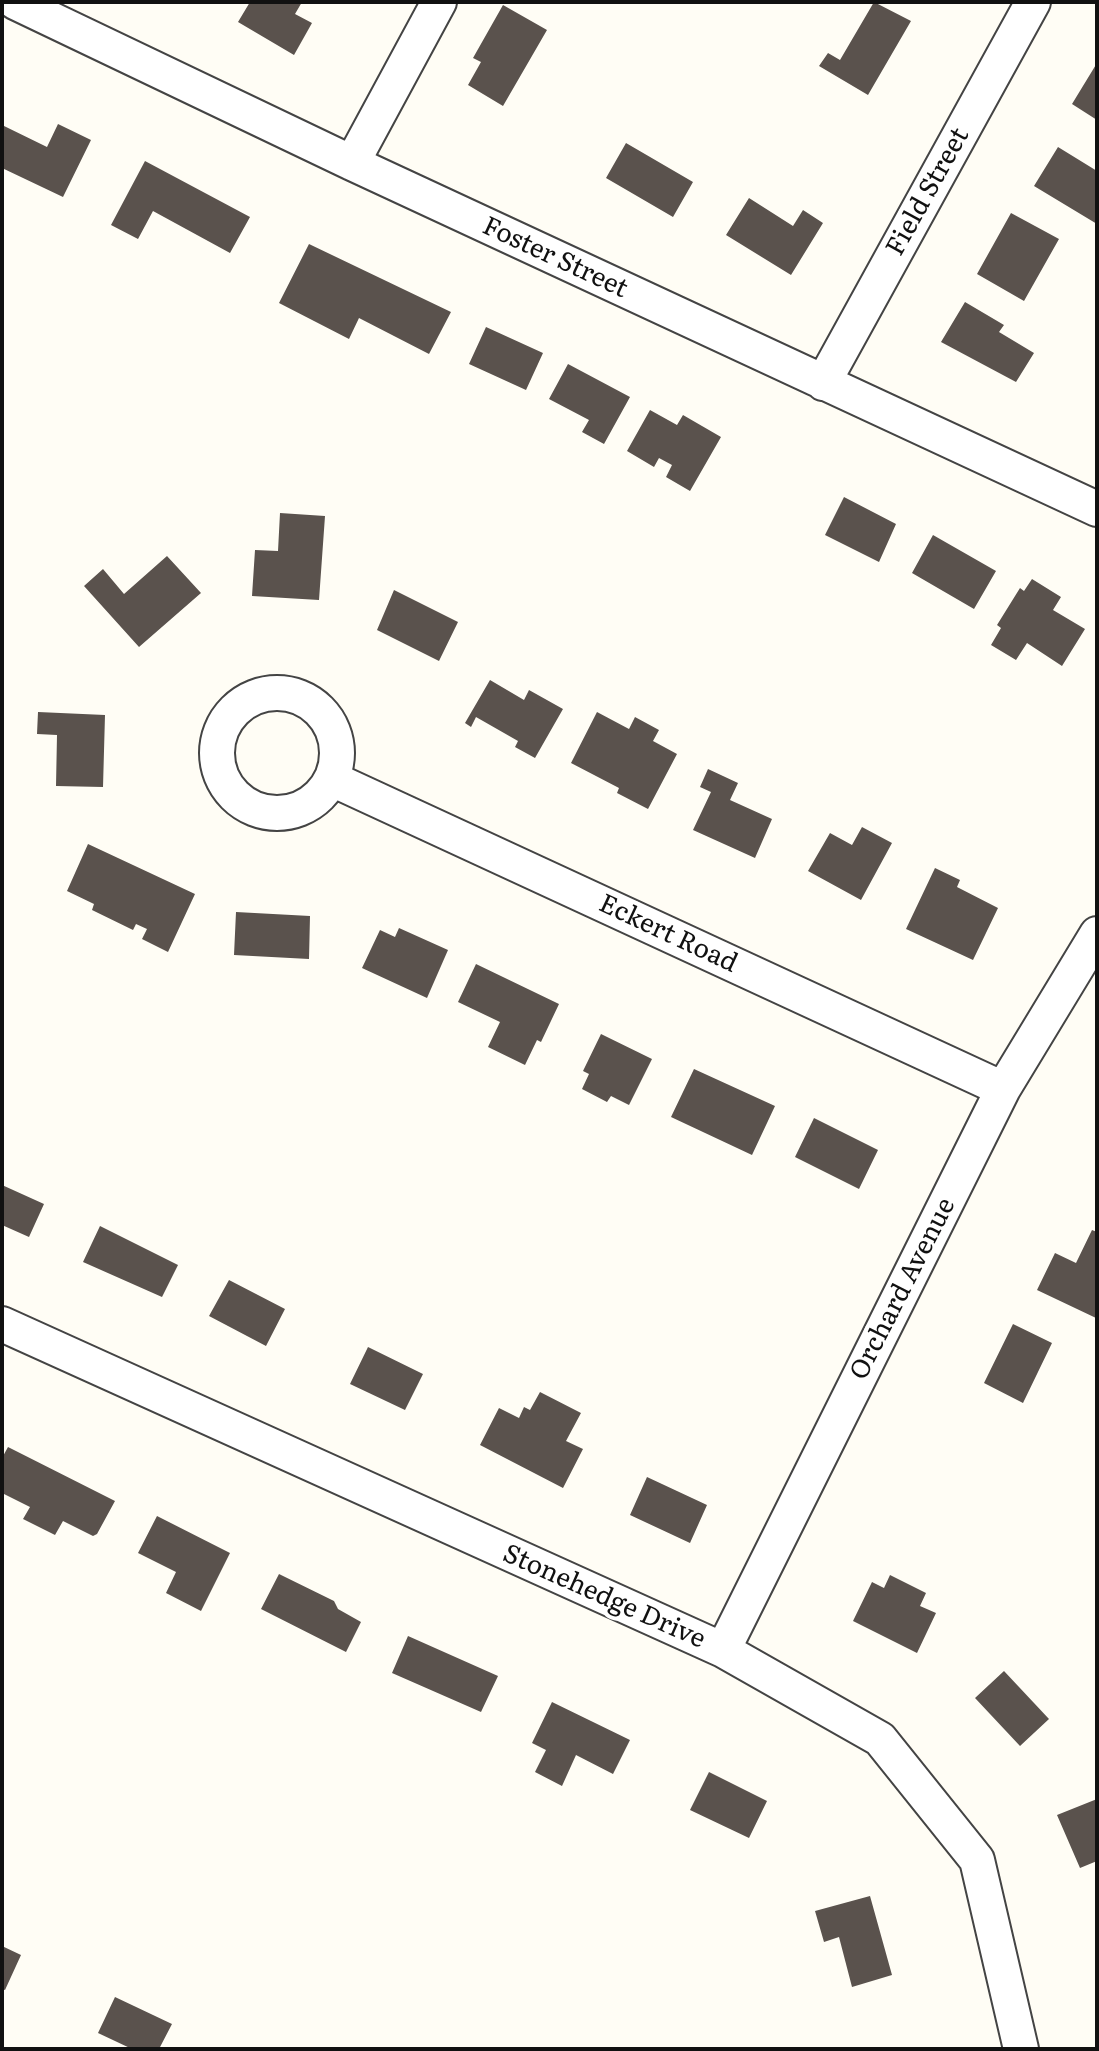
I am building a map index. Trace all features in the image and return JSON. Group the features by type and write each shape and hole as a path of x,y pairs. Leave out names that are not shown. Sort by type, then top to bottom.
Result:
{"street":[{"name":"Foster Street","path":"15,2 352,163 1097,509"},
{"path":"352,163 439,2"},
{"name":"Field Street","path":"823,383 1033,2"},
{"name":"Eckert Road","path":"332,779 1003,1089"},
{"name":"Orchard Avenue","path":"723,1650 1003,1089 1097,934"},
{"name":"Stonehedge Drive","path":"2,1324 723,1650 880,1739 977,1860 1021,2049"}],"building":[{"path":"250,2 302,2 295,14 312,23 294,55 238,22"},
{"path":"874,2 911,21 868,95 819,66 828,53 840,60"},
{"path":"503,5 547,30 503,106 468,85 481,62 473,58"},
{"path":"1097,63 1097,120 1072,104"},
{"path":"58,124 91,140 63,197 2,168 2,125 47,147"},
{"path":"626,143 693,182 673,217 606,178"},
{"path":"1058,147 1097,171 1097,224 1034,186"},
{"path":"145,161 250,217 230,253 153,211 138,239 111,225"},
{"path":"749,198 793,226 803,210 823,223 791,275 726,235"},
{"path":"1011,213 1059,239 1024,301 977,274"},
{"path":"309,244 451,312 429,354 359,318 349,339 279,303"},
{"path":"965,302 1004,325 999,332 1034,353 1016,382 941,342"},
{"path":"486,327 543,353 526,390 469,364"},
{"path":"568,364 630,397 604,444 582,432 589,420 549,399"},
{"path":"650,410 677,425 683,415 721,437 690,491 666,477 672,465 659,458 654,467 627,451"},
{"path":"844,497 896,524 879,562 825,535"},
{"path":"280,513 325,516 319,600 252,596 255,550 278,551"},
{"path":"933,535 996,571 974,609 912,573"},
{"path":"167,556 201,593 139,647 84,586 103,569 124,594"},
{"path":"1032,579 1061,597 1053,610 1085,629 1062,666 1027,643 1016,660 991,645 1001,628 997,625 1020,588 1024,591"},
{"path":"394,590 458,622 439,661 377,630"},
{"path":"490,680 524,700 529,690 563,709 535,758 515,747 518,741 476,717 471,727 465,723"},
{"path":"38,712 105,715 103,787 56,786 57,735 37,734"},
{"path":"597,712 629,729 635,717 659,730 653,741 677,754 648,809 617,793 619,788 571,763"},
{"path":"708,769 738,783 730,800 772,819 755,858 693,830 711,792 700,787"},
{"path":"862,827 892,843 861,900 808,871 830,833 852,845"},
{"path":"88,844 195,894 168,952 142,939 147,929 136,924 133,930 92,910 94,904 67,891"},
{"path":"935,868 960,880 957,887 998,908 973,960 906,929"},
{"path":"236,912 310,916 309,959 234,955"},
{"path":"399,928 448,950 427,998 362,968 380,930 395,937"},
{"path":"476,964 559,1004 541,1042 537,1040 525,1065 488,1047 500,1022 458,1002"},
{"path":"601,1034 652,1059 629,1105 611,1096 607,1102 582,1089 589,1074 583,1071"},
{"path":"694,1069 775,1106 752,1155 671,1117"},
{"path":"814,1118 878,1150 859,1189 795,1157"},
{"path":"2,1185 44,1204 29,1237 2,1225"},
{"path":"100,1226 178,1265 162,1297 83,1262"},
{"path":"1092,1230 1097,1232 1096,1318 1037,1290 1055,1253 1076,1263"},
{"path":"229,1280 285,1309 266,1346 209,1316"},
{"path":"1013,1324 1052,1343 1023,1403 984,1383"},
{"path":"368,1347 423,1374 405,1410 350,1384"},
{"path":"540,1392 581,1413 566,1441 583,1449 563,1488 480,1445 499,1408 519,1418 524,1407 530,1410"},
{"path":"8,1447 115,1501 97,1534 93,1536 63,1521 55,1535 23,1519 30,1507 2,1493 2,1458"},
{"path":"647,1477 707,1505 690,1543 630,1515"},
{"path":"157,1516 230,1553 201,1611 166,1593 176,1572 138,1553"},
{"path":"279,1574 334,1601 338,1609 361,1622 346,1652 261,1609"},
{"path":"890,1575 926,1593 920,1606 936,1613 917,1653 853,1621 872,1582 884,1588"},
{"path":"408,1636 498,1676 481,1712 392,1673"},
{"path":"1004,1671 1049,1719 1020,1746 975,1698"},
{"path":"552,1702 630,1740 613,1774 576,1755 562,1786 535,1772 546,1750 532,1743"},
{"path":"709,1772 767,1801 749,1838 690,1810"},
{"path":"1097,1799 1097,1861 1080,1868 1057,1815"},
{"path":"870,1896 892,1975 852,1987 839,1937 824,1942 815,1911"},
{"path":"2,1946 21,1955 5,1990 2,1989"},
{"path":"115,1997 172,2024 159,2049 132,2049 98,2033"}]}
